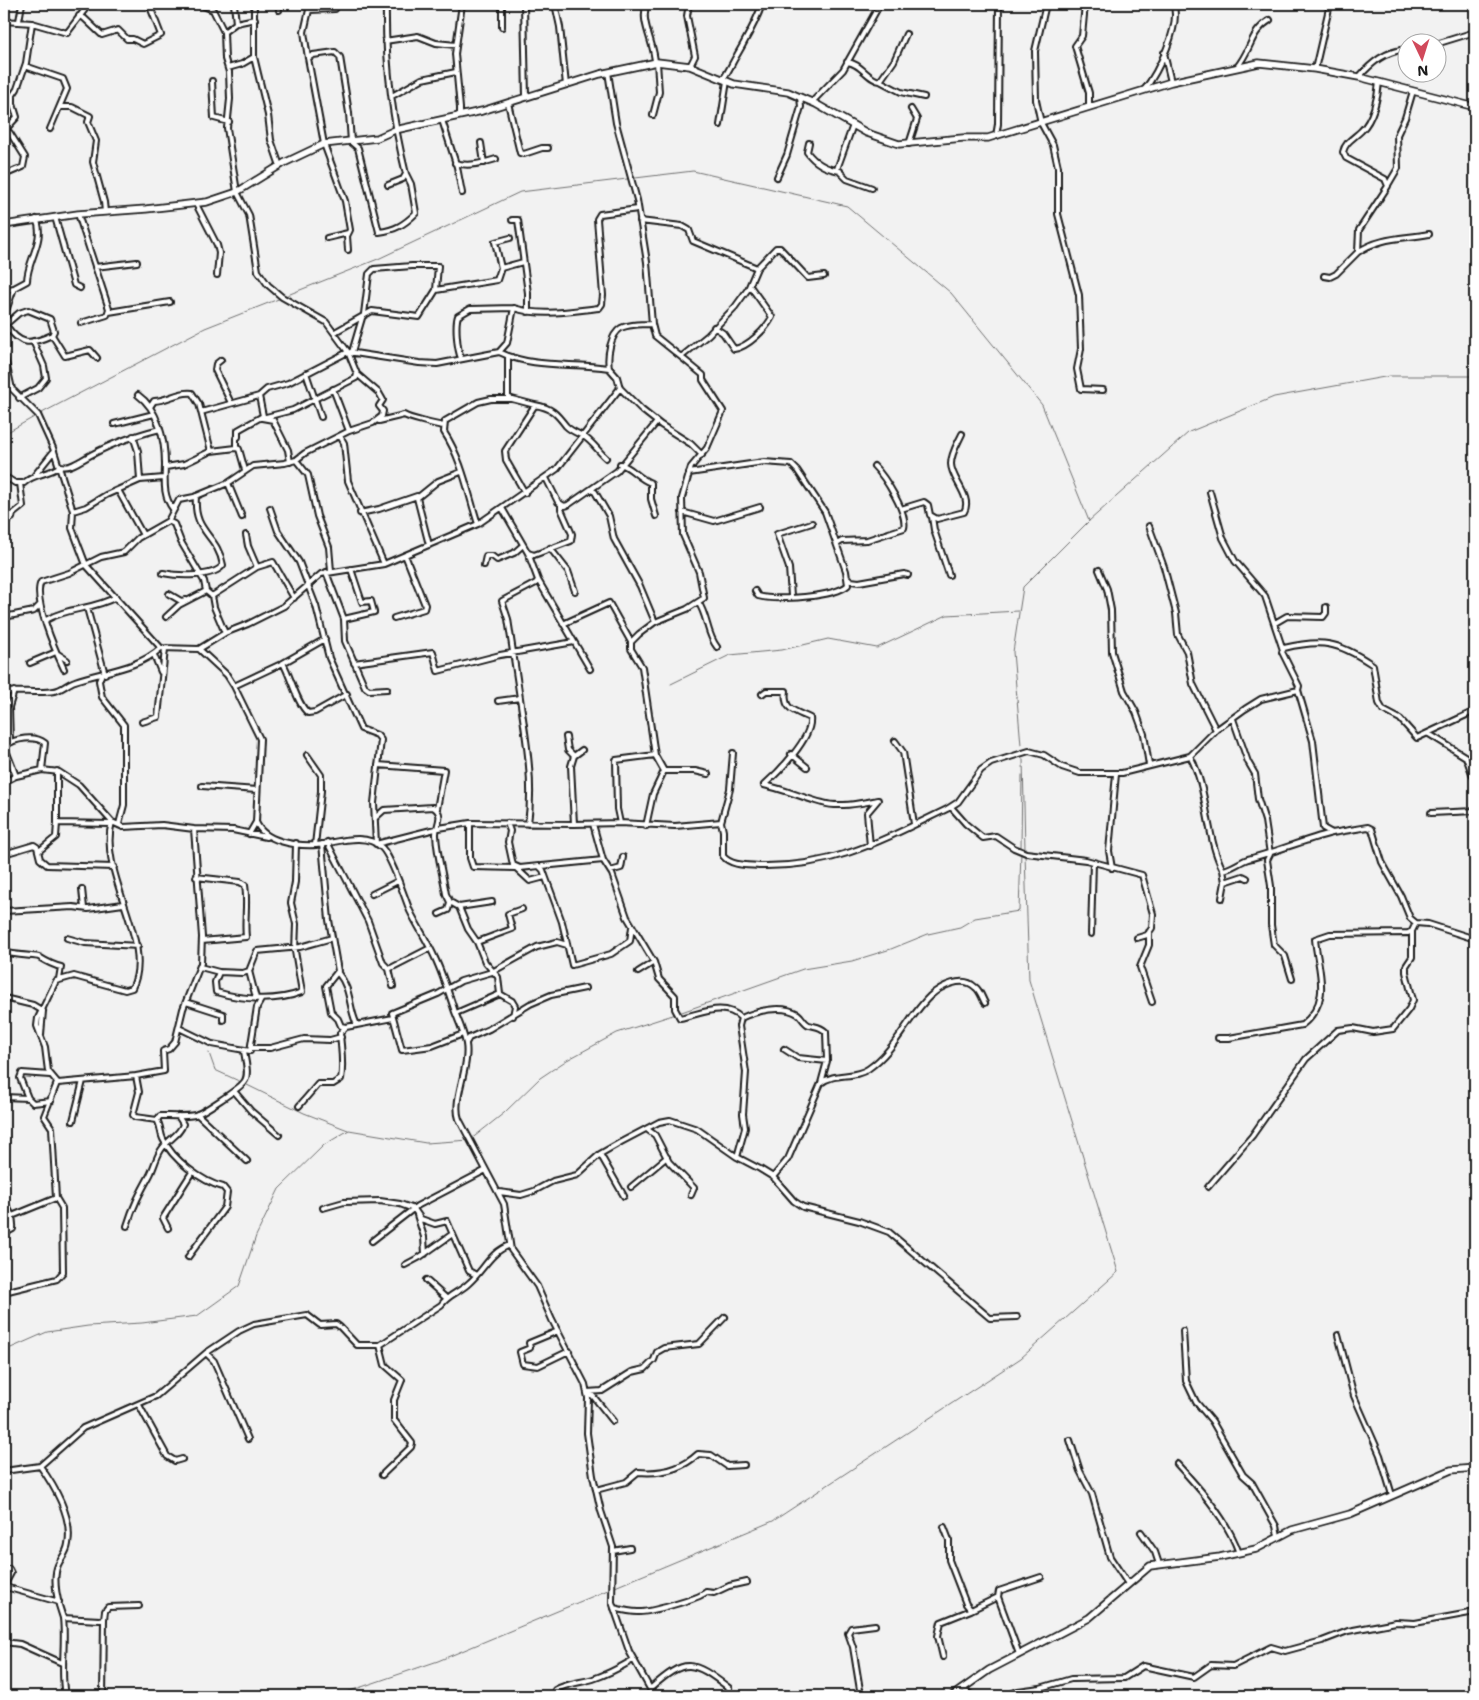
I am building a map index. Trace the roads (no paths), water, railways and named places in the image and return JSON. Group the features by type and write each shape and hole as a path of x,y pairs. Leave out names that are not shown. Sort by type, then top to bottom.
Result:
{"street":[{"path":"19,21 22,4"},
{"path":"4,21 32,23 67,33 72,30 79,16 89,4"},
{"path":"79,16 84,18 102,35 118,30 127,39 133,39 143,44 161,35 150,4"},
{"path":"199,4 213,10 224,32 230,98 227,128 237,192 249,215 255,260 262,279 293,305 326,322 335,332 350,352 358,374 383,400 379,406 383,411 382,416 373,423"},
{"path":"234,4 236,23"},
{"path":"278,4 279,10"},
{"path":"306,4 309,10 304,32 308,58 324,144 345,200 350,230 348,233 348,250"},
{"path":"309,10 335,9 336,4"},
{"path":"308,58 313,55 335,52 340,56 350,114 351,142 358,148 379,232 394,230 406,223 416,213 411,184 406,174 395,130 385,41 386,4"},
{"path":"455,117 460,114 456,72 456,45 462,4"},
{"path":"502,4 502,28"},
{"path":"524,4 526,97"},
{"path":"555,4 560,27 566,84"},
{"path":"647,4 645,13 655,54 659,92 652,116"},
{"path":"689,4 687,16 696,56 690,66"},
{"path":"720,125 725,80 753,28 762,4"},
{"path":"812,102 847,62 879,4"},
{"path":"996,136 1000,48 999,4"},
{"path":"1046,4 1035,51 1036,100 1041,123 1052,145 1058,167 1058,214 1079,295 1081,349 1077,364 1078,385 1081,389 1103,390"},
{"path":"1085,4 1082,36 1075,46 1090,93 1089,107"},
{"path":"1143,92 1156,75 1174,23 1173,4"},
{"path":"1315,69 1330,4"},
{"path":"254,9 254,57 268,115 271,140 280,166"},
{"path":"224,32 236,23 255,19"},
{"path":"1237,66 1245,57 1259,27 1270,20"},
{"path":"4,175 24,164 25,157 20,145 10,133 5,132 17,117 12,104 12,95 17,89 24,66 32,23"},
{"path":"1446,41 1475,32"},
{"path":"880,81 894,61 906,34"},
{"path":"385,41 418,36 436,43 456,45"},
{"path":"1359,77 1377,58 1396,50"},
{"path":"1164,51 1171,82"},
{"path":"228,68 242,64 254,57"},
{"path":"847,62 856,65 875,80 901,92 924,97"},
{"path":"4,225 78,214 196,204 237,192 280,166 324,144 377,138 395,130 508,103 608,72 656,63 690,66 725,80 754,88 788,92 812,102 853,125 890,142 909,144 996,136 1171,82 1237,66 1259,63 1315,69 1359,77 1475,108"},
{"path":"24,66 63,79 67,89 61,107 50,129"},
{"path":"392,96 422,79 456,72"},
{"path":"608,72 616,123 638,209 655,336 703,376 703,380 723,411 702,454 691,467 682,498 684,535 701,580 704,598 687,609 655,622 631,642"},
{"path":"212,81 214,118 229,122"},
{"path":"1378,82 1378,90 1368,121 1361,131 1344,147 1343,152 1346,158 1385,179 1388,185"},
{"path":"1358,252 1359,230 1398,168 1397,135 1405,118 1412,91"},
{"path":"777,177 788,155 800,107 800,97"},
{"path":"508,103 520,153 524,154 548,148"},
{"path":"61,107 72,107 90,116 88,122 96,141 93,162 105,212"},
{"path":"909,144 917,119 911,109"},
{"path":"442,120 462,194"},
{"path":"853,125 838,166 847,179 872,188"},
{"path":"482,143 484,163"},
{"path":"809,143 807,152 816,162 830,169 840,171"},
{"path":"455,163 462,165 484,163 496,159"},
{"path":"388,185 403,179 406,174"},
{"path":"196,204 217,246 219,253 217,275"},
{"path":"461,358 458,350 456,321 458,316 470,309 514,308 528,312 554,314 599,308 602,304 603,295 597,219 600,214 608,212 638,209"},
{"path":"78,214 94,268 107,299 109,312"},
{"path":"55,217 74,285 80,288"},
{"path":"4,290 14,288 27,281 30,263 40,234 40,226 36,219"},
{"path":"512,220 518,220 522,262 528,293 528,312"},
{"path":"640,221 682,226 689,230 693,241 757,268"},
{"path":"326,238 348,233"},
{"path":"1324,276 1330,277 1336,274 1358,252 1381,240 1402,239 1429,234"},
{"path":"436,290 497,280 501,268 495,242 510,238"},
{"path":"681,357 708,335 735,307 750,286 757,268 778,247 808,278 824,276"},
{"path":"94,268 137,262"},
{"path":"501,268 522,262"},
{"path":"335,332 363,315 372,311 419,318 436,290 437,266 374,269 369,274 363,315 350,352"},
{"path":"714,327 723,333 734,349 741,348 755,338 772,317 750,286"},
{"path":"14,288 6,311 5,325 17,340 23,342 34,341 52,335"},
{"path":"81,323 100,318 109,312 170,302"},
{"path":"499,352 507,343 514,308"},
{"path":"5,325 19,313 28,310 50,320 54,331 52,335 65,356 90,350 97,358"},
{"path":"652,324 625,326 619,329 610,349 609,368 617,377 620,388 657,422 692,444 702,454"},
{"path":"18,398 38,388 46,378 44,366 34,341"},
{"path":"201,412 259,396 276,385 288,383 350,352 364,356 419,364 437,364 499,352 508,357 537,364 609,368"},
{"path":"4,354 10,383 18,398 38,415 60,466 73,512 72,528 86,565 163,648 158,717 142,722"},
{"path":"508,357 507,388 508,397 512,399"},
{"path":"221,360 216,364 215,370 231,403"},
{"path":"306,373 321,417"},
{"path":"236,448 238,430 262,418 280,415 356,378 358,374"},
{"path":"4,692 54,691 77,680 103,675 154,655 163,648 199,649 225,633 266,616 294,598 315,578 329,572 384,564 478,524 557,469 620,388"},
{"path":"333,389 349,431"},
{"path":"150,407 154,401 166,401 189,392 196,397 211,451"},
{"path":"138,395 148,401 160,429 166,467 164,478 166,495 173,508"},
{"path":"259,396 259,403 263,410 262,418"},
{"path":"478,524 468,486 452,446 444,432 444,426 447,418 464,412 478,402 491,399 512,399 553,410 566,426 576,434 584,436 606,458"},
{"path":"525,492 506,460 505,451 535,405"},
{"path":"114,424 154,414"},
{"path":"64,668 56,652 40,605 39,587 41,582 86,565 101,557 124,552 143,535 168,521 173,508 179,500 196,496 228,483 245,470 259,465 296,460 305,453 349,431 404,415 408,418 424,420 444,426"},
{"path":"262,418 273,420 288,450 290,462"},
{"path":"561,505 568,505 617,470 620,464 657,422"},
{"path":"34,476 53,472 60,466 68,467 102,448 132,436 160,429"},
{"path":"932,517 937,519 952,516 964,512 967,508 963,493 951,466 954,452 962,434"},
{"path":"132,436 138,452 140,480"},
{"path":"340,436 344,443 348,481 360,513 372,531 384,564"},
{"path":"166,467 184,464 211,451 236,448"},
{"path":"236,448 239,449 245,470"},
{"path":"4,476 24,483 34,476 54,451"},
{"path":"296,460 308,475 317,516 329,547 329,572 344,619 345,641 364,687 369,690 387,690"},
{"path":"689,473 764,462 791,464 817,498 829,521 848,578 848,585 842,589 819,596 766,598 758,596 755,591"},
{"path":"620,464 627,466 640,479 651,483 651,499 656,516"},
{"path":"837,544 842,541 868,540 902,529 905,523 901,509 885,479 874,466"},
{"path":"360,513 379,509 417,496 438,481 461,472"},
{"path":"73,512 140,480 164,478"},
{"path":"528,553 534,555 569,543 573,538 561,510 561,505 546,478"},
{"path":"4,522 12,518 13,514 23,506 20,483"},
{"path":"228,483 242,517"},
{"path":"118,490 143,535"},
{"path":"591,490 595,492 609,516 614,539 640,586 655,622"},
{"path":"1210,492 1223,538 1235,561 1265,596 1275,623 1284,658 1298,686 1313,741 1324,828 1332,833"},
{"path":"163,574 200,575 221,568 223,564 217,547 197,519 196,496"},
{"path":"417,496 429,544"},
{"path":"901,509 924,502 928,505 949,575"},
{"path":"682,512 714,521 760,507"},
{"path":"270,508 278,531 299,562 308,584 329,658 347,694 360,729 380,738 374,818 376,844"},
{"path":"502,508 528,553 538,580 590,669"},
{"path":"168,521 174,524 181,542 206,586 206,591 212,596 214,607 225,633"},
{"path":"791,596 789,568 777,534 812,523"},
{"path":"1149,526 1164,567 1176,612 1178,635 1187,652 1193,684 1216,730"},
{"path":"246,535 248,546 257,567"},
{"path":"484,565 486,556 492,556 497,560 514,553 523,545"},
{"path":"550,548 568,571 575,591"},
{"path":"394,618 420,612 424,609 425,605 404,555"},
{"path":"212,596 257,567 273,562 294,598"},
{"path":"344,619 373,614 374,612 371,601 362,602 351,569"},
{"path":"1099,570 1108,589 1111,610 1112,652 1124,691 1136,712 1144,734 1149,765"},
{"path":"848,578 851,581 859,582 904,574 908,575"},
{"path":"528,824 530,794 528,754 514,654 508,619 502,601 536,583 538,580"},
{"path":"166,617 188,600 206,591"},
{"path":"169,594 181,601 188,600"},
{"path":"46,620 64,611 87,608 116,597"},
{"path":"698,602 706,617 710,636 717,647"},
{"path":"563,624 609,603 631,642 631,649 641,664 646,683 645,701 655,755 664,771"},
{"path":"4,617 34,612 40,605"},
{"path":"1275,623 1287,616 1322,617 1326,613 1326,607"},
{"path":"87,608 103,675 99,681 102,697 124,725 124,805 118,824"},
{"path":"234,686 283,663 325,639"},
{"path":"354,663 433,652 438,671 500,655 574,642"},
{"path":"1283,650 1315,643 1339,646 1353,652 1373,666 1379,704 1383,710 1400,719 1417,738 1475,711"},
{"path":"199,649 227,675 261,744 256,822 249,834"},
{"path":"56,652 67,660"},
{"path":"30,663 56,652"},
{"path":"154,655 161,672"},
{"path":"283,663 292,680 295,693 308,713 315,712 347,694"},
{"path":"733,752 730,789 721,822 723,856 731,862 743,865 797,866 870,846 951,807 986,765 1023,752 1036,752 1062,767 1080,774 1116,774 1190,756 1216,730 1261,699 1298,690"},
{"path":"10,743 9,707 14,691"},
{"path":"762,694 766,691 786,691 785,703 788,709 810,718 811,724 803,742 791,754 778,772 764,785 778,787 824,804 838,805 878,800 867,813 870,846"},
{"path":"498,701 520,698"},
{"path":"1233,718 1248,762 1255,774 1270,854 1267,860 1271,886 1271,925 1274,945 1285,956 1292,979"},
{"path":"1429,734 1466,757 1475,778"},
{"path":"566,737 568,750 574,756"},
{"path":"16,776 4,746 26,739 39,739 43,742 42,770"},
{"path":"895,741 903,752 914,824"},
{"path":"574,824 571,766 574,756 582,750"},
{"path":"791,754 807,767"},
{"path":"307,755 321,776 315,845"},
{"path":"620,823 617,809 616,760 655,755"},
{"path":"1190,756 1195,764 1201,784 1215,854 1223,870 1225,882 1222,898"},
{"path":"378,765 444,770 437,809 439,828 436,834 446,894 450,902 459,907 492,902"},
{"path":"4,782 16,776 42,770 57,771 79,785 112,823"},
{"path":"38,851 56,837 58,823 57,771"},
{"path":"664,771 695,771 708,774"},
{"path":"646,826 653,794 664,771"},
{"path":"1112,868 1108,857 1116,774"},
{"path":"202,786 257,790"},
{"path":"374,818 384,810 433,807 437,809"},
{"path":"951,807 981,837 996,836 1024,852 1093,862 1139,874 1144,878 1146,894 1153,914 1149,932 1149,945 1140,967 1152,1002"},
{"path":"1431,813 1475,811"},
{"path":"256,822 262,833 269,838"},
{"path":"376,844 439,828 470,823 620,823 646,826 675,826 721,822"},
{"path":"4,823 4,854 34,845 40,859 47,864 114,867"},
{"path":"58,823 112,823 132,828 162,825 194,829 233,830 315,845 357,840 376,844 383,849 430,948 466,1043 466,1067 457,1115 499,1192 507,1216 510,1245 514,1255 537,1286 580,1372 587,1392 587,1433 596,1490 613,1551 612,1591 614,1608 634,1660 654,1696"},
{"path":"112,823 110,830 114,867 123,904 138,946 136,977 132,988 128,990 74,976 59,979 54,984 37,1026 41,1035 50,1075 57,1082 163,1072 163,1051 169,1049 175,1042 186,1002 200,967 202,940 194,829"},
{"path":"470,823 470,858 473,867 516,868 603,860"},
{"path":"508,823 508,847 512,865 530,881 545,877"},
{"path":"593,824 603,860 610,871 632,927 654,962 659,979 675,996 675,1008 680,1018 724,1008 734,1011 741,1018"},
{"path":"1223,870 1249,859 1270,854 1280,848 1332,833 1368,827 1372,829 1382,862 1401,896 1410,918 1416,923 1428,924 1475,939"},
{"path":"219,972 215,982 216,992 228,996 261,1000 302,992 295,946 297,932 291,903 296,882 296,842"},
{"path":"324,843 332,938 338,973 347,984 350,1010 357,1025"},
{"path":"324,843 368,921 383,963 389,969 393,986"},
{"path":"610,871 620,868 623,857"},
{"path":"1092,934 1093,862"},
{"path":"542,866 562,922 570,964 574,965 611,954 627,944 631,938 632,927"},
{"path":"1225,882 1243,876 1247,878"},
{"path":"196,877 240,882 245,885 248,902 244,921 246,937 202,940"},
{"path":"372,894 398,881"},
{"path":"82,889 84,908"},
{"path":"439,914 448,910 450,902"},
{"path":"4,911 84,908 123,904"},
{"path":"459,907 485,962 498,978 500,994 515,1006 513,1016"},
{"path":"477,942 512,929 508,914 522,909"},
{"path":"1208,1187 1252,1136 1288,1088 1306,1059 1338,1030 1353,1028 1373,1032 1393,1029 1399,1023 1413,1000 1406,966 1412,957 1412,931 1416,923"},
{"path":"1218,1038 1229,1038 1302,1025 1310,1019 1319,1006 1321,996 1315,939 1330,934 1400,934 1412,931"},
{"path":"1137,938 1149,932"},
{"path":"67,938 85,943 138,946"},
{"path":"256,998 249,971 257,951 300,947 332,938"},
{"path":"463,1034 432,1046 402,1050 393,1018 394,1011 407,1008 461,981 492,972 537,947 557,942 567,945"},
{"path":"389,969 430,948"},
{"path":"4,952 20,956 39,957 50,965 61,967 59,979"},
{"path":"638,972 654,962"},
{"path":"200,967 219,972 243,973 249,971"},
{"path":"338,973 326,986 331,1012 338,1018 341,1026 346,1027 393,1018"},
{"path":"821,1083 835,1076 850,1075 869,1069 902,1035 931,995 956,982 966,982 976,987 985,1003"},
{"path":"466,1043 469,1038 513,1016 530,1004 551,995 585,988"},
{"path":"456,1013 500,994"},
{"path":"4,998 34,1005 42,1011"},
{"path":"252,1048 257,1008 261,1000"},
{"path":"186,1002 223,1014 223,1020"},
{"path":"741,1018 752,1013 786,1010 798,1014 808,1025 820,1027 826,1032 827,1061 821,1083 788,1159 773,1177"},
{"path":"737,1157 745,1128 743,1114 746,1072 739,1026 741,1018"},
{"path":"299,1106 318,1084 334,1084 341,1080 343,1068 340,1054 340,1033 346,1027"},
{"path":"179,1028 212,1044 244,1051 252,1050 252,1048 270,1048 304,1039 330,1040 340,1037"},
{"path":"784,1050 798,1058 827,1061"},
{"path":"157,1120 160,1116 197,1114 234,1091 245,1082 247,1072 244,1051"},
{"path":"50,1075 22,1073 20,1078 28,1098 33,1103 51,1102"},
{"path":"136,1076 139,1092 133,1115 135,1117 157,1120"},
{"path":"73,1121 83,1081"},
{"path":"4,1292 57,1279 62,1272 62,1208 56,1198 52,1128 44,1116 51,1102 52,1089 57,1082"},
{"path":"234,1091 251,1111 279,1134"},
{"path":"4,1097 28,1098"},
{"path":"197,1114 247,1161"},
{"path":"127,1226 136,1198 166,1144 181,1131 183,1124 178,1116"},
{"path":"157,1120 166,1144 192,1172 209,1184 226,1189 226,1204 188,1257"},
{"path":"499,1192 521,1196 553,1181 577,1175 600,1154 648,1130 663,1120 685,1125 697,1129 737,1157 773,1177 794,1202 803,1207 859,1220 889,1232 990,1318 1017,1317"},
{"path":"648,1130 655,1135 667,1158 694,1188 691,1195"},
{"path":"600,1154 624,1196"},
{"path":"631,1187 667,1158"},
{"path":"372,1241 401,1217 415,1211 486,1170"},
{"path":"168,1228 163,1218 192,1172"},
{"path":"12,1216 56,1198"},
{"path":"323,1208 344,1202 363,1200 400,1204 415,1211 424,1221 434,1224 447,1221 470,1271 476,1275"},
{"path":"4,1202 12,1216 13,1229 4,1234"},
{"path":"415,1211 424,1237 426,1254"},
{"path":"405,1265 426,1254 452,1235"},
{"path":"4,1471 40,1466 83,1428 156,1396 206,1353 239,1331 254,1324 303,1314 320,1325 336,1324 340,1326 357,1345 380,1344 442,1305 446,1298 469,1283 492,1256 510,1245"},
{"path":"426,1280 446,1298"},
{"path":"587,1392 602,1391 632,1372 645,1368 654,1360 657,1352 664,1348 699,1344 725,1317"},
{"path":"558,1331 529,1343 530,1348 520,1352 523,1364 538,1366 569,1351"},
{"path":"1183,1331 1186,1381 1196,1402 1212,1421 1243,1475 1252,1483 1276,1526 1278,1536"},
{"path":"1338,1335 1354,1396 1380,1456 1392,1495"},
{"path":"380,1344 385,1365 402,1380 394,1400 394,1420 412,1443 411,1447 382,1475"},
{"path":"206,1353 214,1361 248,1439"},
{"path":"587,1392 593,1396 613,1421"},
{"path":"139,1405 167,1456 175,1461 182,1459"},
{"path":"1070,1440 1080,1471 1092,1494 1110,1557 1128,1584"},
{"path":"596,1490 626,1482 638,1472 649,1473 680,1467 698,1454 711,1455 727,1466 744,1465"},
{"path":"1177,1464 1199,1487 1226,1525 1239,1553"},
{"path":"40,1466 63,1507 69,1542 67,1551 58,1565 56,1578 59,1602 64,1618 65,1646 62,1663 65,1696"},
{"path":"952,1696 988,1670 1089,1618 1150,1566 1201,1560 1256,1549 1278,1536 1316,1522 1350,1514 1451,1470 1475,1468"},
{"path":"944,1527 949,1540 949,1560 966,1604 971,1610"},
{"path":"1141,1532 1155,1552 1159,1564"},
{"path":"613,1551 630,1548"},
{"path":"4,1570 9,1570 11,1573 5,1584 9,1588 59,1602"},
{"path":"1019,1654 998,1597 999,1591 1041,1577"},
{"path":"614,1608 639,1612 646,1611 670,1604 678,1604 698,1598 706,1592 714,1593 729,1586 747,1582"},
{"path":"944,1657 938,1636 941,1622 998,1597"},
{"path":"103,1696 105,1611 108,1607 138,1606"},
{"path":"1006,1696 1018,1691 1040,1688 1071,1679 1124,1678 1143,1666 1194,1677 1211,1665 1233,1666 1271,1647 1285,1651 1322,1641 1348,1631 1396,1622 1415,1623 1475,1612"},
{"path":"64,1618 91,1621 104,1619"},
{"path":"861,1696 853,1647 848,1633 851,1628 874,1625"},
{"path":"4,1642 20,1644 62,1663"},
{"path":"553,1696 555,1690 565,1684 593,1679 634,1660"},
{"path":"650,1689 674,1670 689,1664 702,1668 729,1688"},
{"path":"963,1689 973,1696"}],"waterway":[{"path":"285,296 378,259 520,192 693,171 847,206 951,293 1042,405 1089,521"},
{"path":"40,414 205,328 281,298"},
{"path":"1021,745 1013,652 1023,587 1089,521 1189,432 1274,397 1390,376 1475,376"},
{"path":"4,434 36,416"},
{"path":"671,684 730,655 782,650 828,639 877,648 947,615 1018,611"},
{"path":"1023,759 1025,850"},
{"path":"1021,848 1022,775"},
{"path":"679,1013 803,969 852,961 891,949 928,934 960,927 975,918 1019,911 1021,852"},
{"path":"335,1696 438,1661 773,1521 1021,1358 1118,1272 1029,980 1025,854"},
{"path":"4,1351 47,1332 88,1326 142,1323 197,1316 239,1286 256,1236 279,1189 324,1145 349,1130 426,1143 470,1140 504,1113 540,1078 567,1060 617,1033 676,1014"},
{"path":"209,1053 215,1070 241,1082"},
{"path":"245,1084 304,1113 348,1130"}]}
